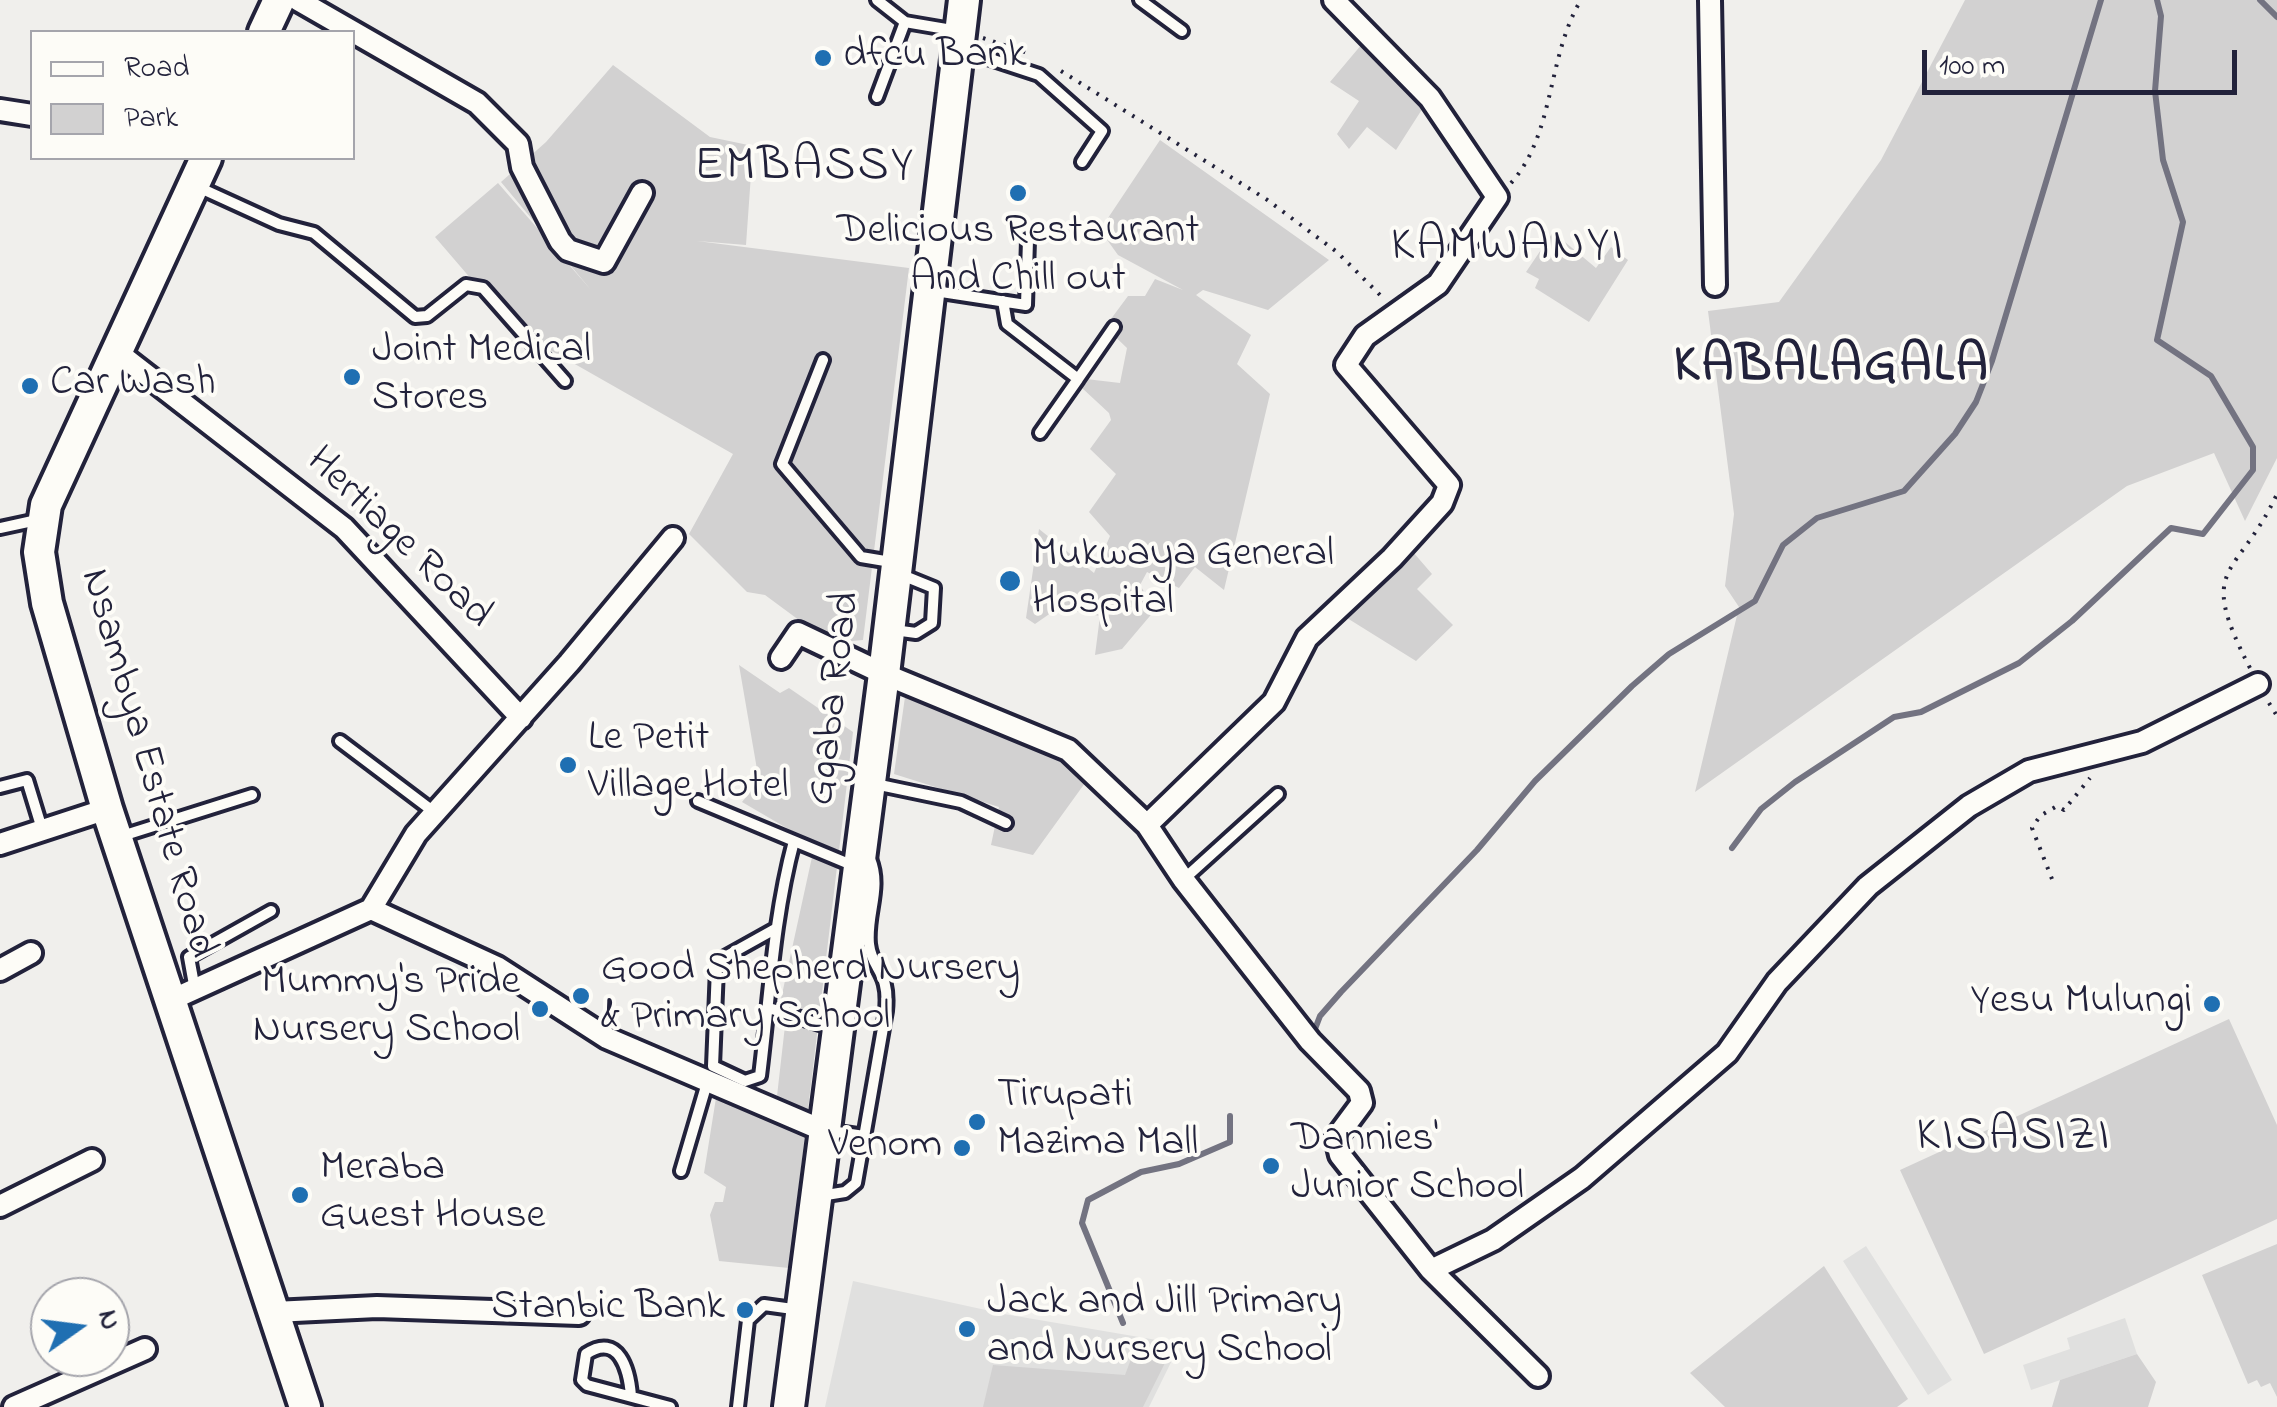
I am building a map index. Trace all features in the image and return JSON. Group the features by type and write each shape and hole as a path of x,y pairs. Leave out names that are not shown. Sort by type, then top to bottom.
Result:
{"main road":[{"path":"265,30 279,0"},
{"name":"Ggaba Road","path":"789,1407 884,674 964,0"},
{"name":"Nsambya Estate Road","path":"199,171 43,519 40,552 48,602 112,823 183,995 274,1312 306,1407"}],"street":[{"path":"298,0 350,30"},
{"path":"1147,826 1274,702 1307,638 1442,502 1449,485 1436,465 1346,366 1366,336 1438,284 1497,197 1430,98 1334,0"},
{"path":"1710,0 1716,285"},
{"path":"355,33 478,103 518,144 522,166 552,232 568,250 604,262 642,192"},
{"path":"0,110 30,115"},
{"name":"Hertiage Road","path":"117,352 335,520 521,718"},
{"path":"183,995 371,909 397,862 434,812 521,718 673,538"},
{"path":"781,658 798,633 884,674 1068,750 1147,826 1183,880 1310,1041 1359,1090 1362,1103 1336,1138 1340,1155 1432,1270 1538,1376"},
{"path":"1432,1270 1493,1240 1582,1178 1742,1035 1777,982 1904,854 2008,780 2092,752 2154,737 2258,684"},
{"path":"0,844 43,830 112,823"},
{"path":"371,909 498,967 608,1038 822,1130"},
{"path":"0,970 31,954"},
{"path":"0,1206 92,1160"},
{"path":"274,1312 377,1307 579,1314"},
{"path":"14,1407 145,1349"}],"lane":[{"path":"877,0 905,22 959,40 1039,75 1102,131 1082,162"},
{"path":"1140,0 1182,31"},
{"path":"877,97 905,22"},
{"path":"199,171 279,224 314,233 415,317 427,316 466,285 483,288 565,381"},
{"path":"929,290 1026,304 1028,240"},
{"path":"1003,301 1008,324 1078,379"},
{"path":"1040,432 1114,327"},
{"path":"823,360 782,464 861,557 897,568 934,588 928,630 888,630"},
{"path":"0,528 43,519"},
{"path":"340,741 434,812"},
{"path":"0,786 26,780 43,830"},
{"path":"870,782 962,802 1006,823"},
{"path":"1183,880 1278,794"},
{"path":"112,823 252,796"},
{"path":"698,801 794,842 860,854 877,874 869,943 888,986 864,1136 854,1187 814,1196"},
{"path":"774,930 723,958 717,968 713,1066 718,1072 745,1081 760,1076 774,930 794,842"},
{"path":"183,995 189,957 271,911"},
{"path":"769,1008 836,1029"},
{"path":"681,1171 708,1084"},
{"path":"822,1130 864,1136"},
{"path":"738,1407 748,1320 756,1308 764,1305 800,1310"},
{"path":"631,1396 624,1360 615,1350 598,1347 586,1354 584,1383 670,1407"}],"path":[{"path":"1497,197 1535,147 1551,74 1570,18 1581,0"},
{"path":"959,40 1017,46 1045,62"},
{"path":"1058,70 1266,200 1337,252 1400,311"},
{"path":"2236,640 2227,626 2225,576 2277,494"},
{"path":"2052,879 2032,828 2040,816 2057,806 2064,810 2088,783 2092,752"}],"shaded area":[{"path":"1866,1246 1952,1380 1928,1395 1843,1261"},
{"name":"Jack and Jill Primary and Nursery School","path":"853,1281 1004,1314 1180,1344 1149,1407 825,1407"},
{"path":"2125,1318 2137,1354 2031,1390 2023,1365 2070,1349 2067,1338"}],"green space":[{"path":"1965,0 2277,0 2277,458 2245,521 2214,453 2127,486 1695,792 1739,607 1725,586 1734,514 1708,311 1779,302 1881,160"},
{"path":"1362,44 1428,100 1396,150 1367,127 1349,149 1337,134 1359,101 1330,82"},
{"path":"613,65 710,137 753,146 746,245 697,241 909,268 863,640 830,643 765,595 747,592 689,534 733,454 515,330 435,237 498,183 591,290 501,182 546,142"},
{"path":"1160,140 1329,260 1268,310 1203,290 1196,295 1251,335 1237,364 1270,394 1224,590 1195,567 1179,588 1147,572 1140,585 1155,610 1122,649 1095,655 1100,616 1058,608 1035,624 1026,618 1039,529 1094,573 1110,536 1089,512 1116,474 1090,449 1111,420 1109,413 1082,388 1086,379 1120,383 1127,348 1105,327 1128,296 1145,296 1155,279 1183,290 1118,255 1100,230"},
{"path":"1553,232 1596,268 1611,247 1628,260 1589,322 1535,288 1539,279 1526,272"},
{"path":"1413,552 1432,574 1417,589 1453,625 1416,661 1347,618"},
{"path":"739,665 780,693 789,688 853,732 839,851 814,844 742,802 759,781"},
{"path":"905,697 1043,746 1085,783 1033,855 991,845 999,807 894,774"},
{"path":"812,857 837,867 789,1268 719,1261 710,1215 715,1202 723,1202 726,1187 704,1173 716,1098 733,1102 745,1084 777,1096 786,1017 781,999"},
{"path":"2229,1019 2277,1125 2277,1219 1984,1354 1900,1170"},
{"path":"2277,1244 2277,1397 2270,1383 2261,1387 2257,1380 2248,1384 2202,1275"},
{"path":"1824,1266 1908,1399 1897,1407 1725,1407 1690,1373"},
{"path":"1134,1351 1168,1357 1143,1407 983,1407 993,1365 1125,1375"},
{"path":"2137,1354 2156,1382 2148,1407 2052,1407 2060,1380"}],"waterway":[{"path":"1312,1037 1320,1016 1341,992 1477,850 1535,781 1632,686 1669,654 1755,601 1783,545 1817,518 1904,491 1955,434 1976,402 1992,361 2101,0"},
{"path":"1732,848 1761,809 1894,717 1921,712 2019,663 2072,621 2171,528 2203,534 2253,470 2253,447 2211,376 2157,340 2183,222 2163,160 2155,91 2161,16 2157,0"},
{"path":"2260,0 2277,17"},
{"path":"1123,1323 1082,1223 1088,1200 1141,1172 1179,1164 1230,1142 1230,1116"}],"place":[{"name":"dfcu Bank","path":"823,58"},
{"name":"Delicious Restaurant And Chill out","path":"1018,193"},
{"name":"Joint Medical Stores","path":"352,377"},
{"name":"Car Wash","path":"30,386"},
{"name":"Mukwaya General Hospital","path":"1010,581"},
{"name":"Le Petit Village Hotel","path":"568,765"},
{"name":"Good Shepherd Nursery & Primary School","path":"581,996"},
{"name":"Yesu Mulungi","path":"2212,1004"},
{"name":"Mummy's Pride Nursery School","path":"540,1009"},
{"name":"Tirupati Mazima Mall","path":"977,1122"},
{"name":"Venom","path":"962,1148"},
{"name":"Dannies' Junior School","path":"1271,1166"},
{"name":"Meraba Guest House","path":"300,1195"},
{"name":"Stanbic Bank","path":"745,1310"},
{"name":"Jack and Jill Primary and Nursery School","path":"967,1329"}],"district":[{"name":"EMBASSY","path":"805,170"},
{"name":"KAMWANYI","path":"1508,250"},
{"name":"KABALAGALA","path":"1832,370"},
{"name":"KISASIZI","path":"2014,1140"}]}
